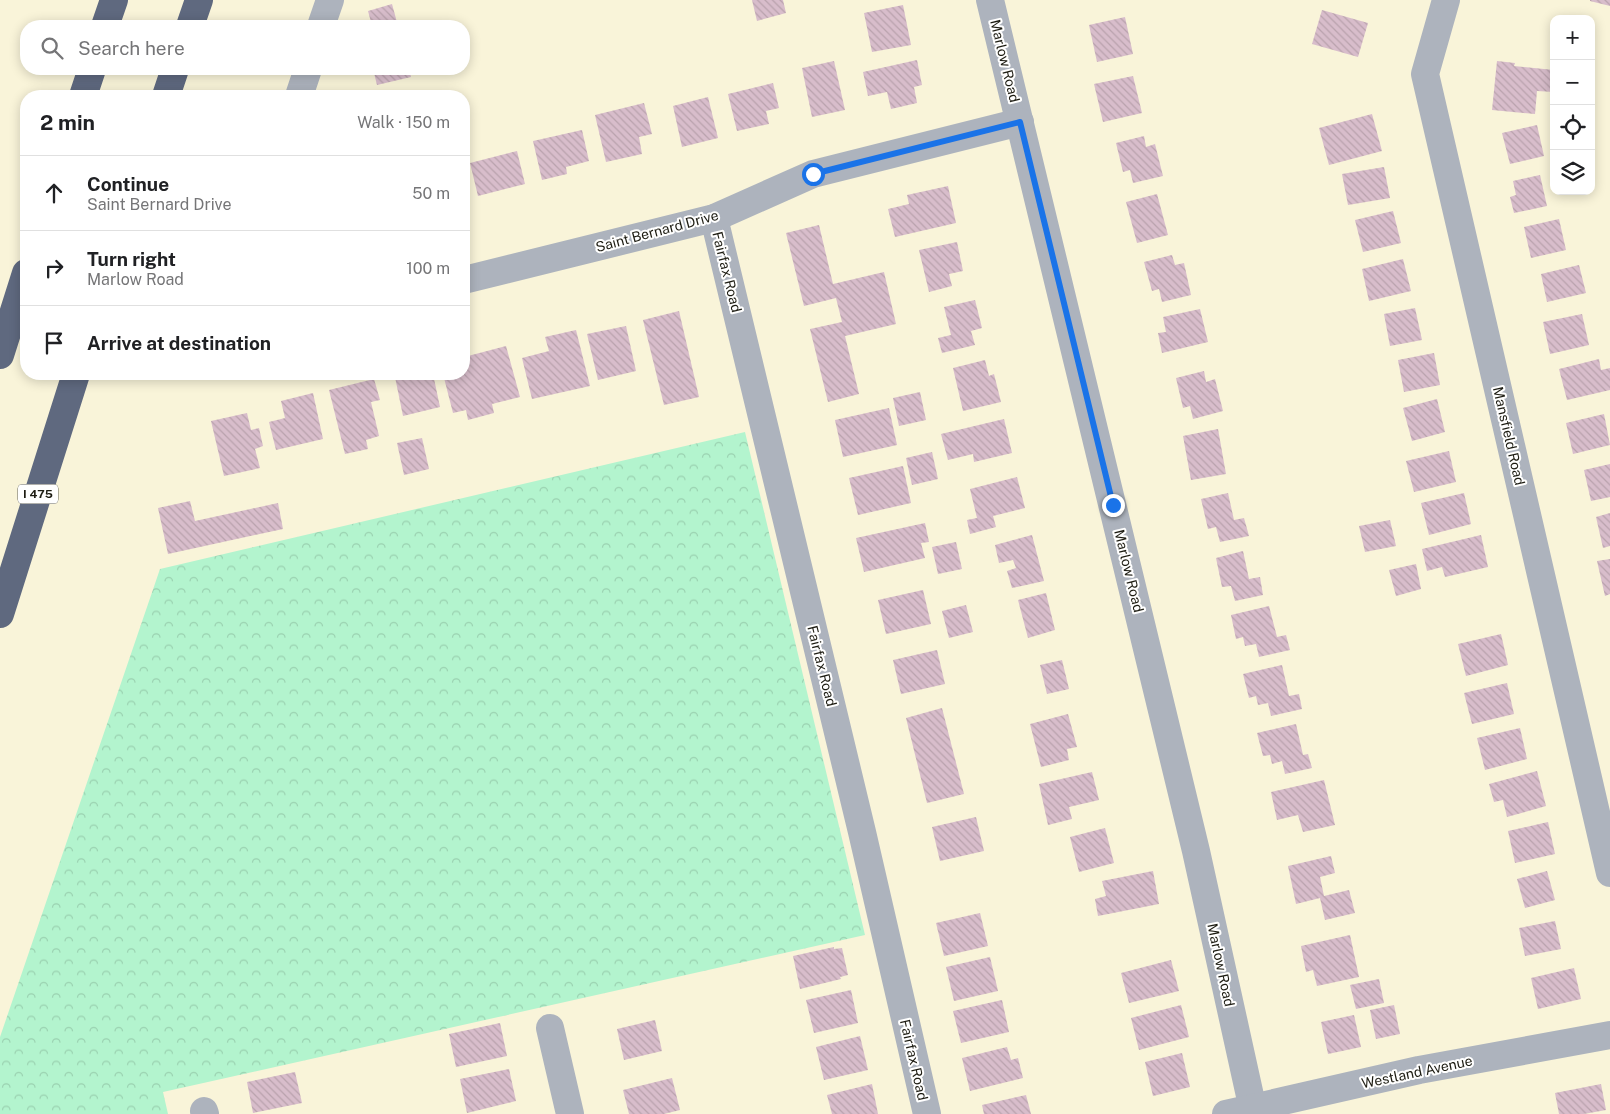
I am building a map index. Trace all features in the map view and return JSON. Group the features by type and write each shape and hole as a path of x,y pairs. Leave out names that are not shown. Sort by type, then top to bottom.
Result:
{"highway":[{"path":"108,20 114,0"},
{"path":"192,20 199,0"},
{"path":"85,90 90,75"},
{"path":"168,90 173,75"},
{"path":"0,355 20,292"},
{"name":"I 475","path":"0,614 74,380"}],"street":[{"path":"324,20 330,0"},
{"name":"Marlow Road","path":"990,0 1196,851 1253,1111"},
{"name":"Mansfield Road","path":"1446,0 1425,74 1610,873"},
{"path":"301,90 306,75"},
{"name":"Saint Bernard Drive","path":"470,279 714,218 813,174 1020,122"},
{"name":"Fairfax Road","path":"714,218 860,822 927,1114"},
{"path":"550,1028 570,1114"},
{"name":"Westland Avenue","path":"1226,1114 1253,1111 1419,1070 1610,1035"}],"green space":[{"path":"745,432 865,935 163,1092 168,1114 0,1114 0,1037 160,569"}],"building":[{"path":"752,0 783,0 786,13 757,21"},
{"path":"1610,0 1610,6 1590,1"},
{"path":"392,4 396,20 370,20 368,11"},
{"path":"903,5 911,45 872,52 864,13"},
{"path":"1322,10 1368,23 1358,57 1312,44"},
{"path":"1125,17 1133,54 1097,62 1089,25"},
{"path":"917,60 922,85 914,87 917,103 891,109 887,92 868,96 863,72"},
{"path":"834,61 845,110 812,117 802,68"},
{"path":"1497,61 1515,63 1514,66 1550,70 1550,92 1537,91 1535,114 1492,110"},
{"path":"374,75 410,75 411,77 377,85"},
{"path":"1133,76 1142,113 1103,122 1094,84"},
{"path":"773,83 779,108 766,111 769,124 737,131 728,94"},
{"path":"708,97 718,138 682,147 673,106"},
{"path":"644,103 652,134 639,137 642,154 606,162 595,115"},
{"path":"1372,114 1382,151 1329,165 1319,128"},
{"path":"1537,125 1544,156 1510,164 1502,133"},
{"path":"582,130 589,161 566,167 567,174 542,180 533,141"},
{"path":"1144,136 1146,147 1155,144 1163,176 1133,183 1130,170 1123,172 1116,143"},
{"path":"517,151 525,184 478,196 470,163"},
{"path":"1384,167 1390,198 1348,205 1342,174"},
{"path":"1540,175 1547,206 1514,213 1510,197 1516,195 1513,181"},
{"path":"948,186 956,223 895,237 888,209 909,204 907,195"},
{"path":"1157,194 1168,235 1137,243 1126,202"},
{"path":"1393,211 1401,243 1363,252 1355,220"},
{"path":"1559,219 1566,250 1531,258 1524,227"},
{"path":"819,225 833,284 884,272 896,324 845,336 859,394 828,402 810,329 842,322 836,298 804,306 786,233"},
{"path":"957,242 963,271 949,274 952,286 929,292 919,250"},
{"path":"1172,255 1175,265 1184,263 1191,295 1162,302 1159,289 1152,291 1144,262"},
{"path":"1403,259 1411,291 1369,301 1362,269"},
{"path":"1579,265 1586,293 1547,302 1541,274"},
{"path":"975,300 982,328 971,331 975,345 942,353 938,338 951,335 944,307"},
{"path":"1415,308 1422,340 1390,346 1384,314"},
{"path":"1200,309 1208,342 1162,353 1158,333 1166,332 1163,317"},
{"path":"679,311 699,397 664,405 643,320"},
{"path":"1582,314 1589,345 1550,354 1543,322"},
{"path":"626,326 636,371 598,380 587,334"},
{"path":"576,330 590,386 532,399 522,358 549,351 545,337"},
{"path":"506,346 520,397 492,404 494,413 468,420 466,410 453,413 445,380 470,380 470,355"},
{"path":"1434,353 1440,385 1404,392 1398,360"},
{"path":"1599,359 1601,370 1610,368 1610,390 1567,400 1559,369"},
{"path":"985,360 989,376 994,374 1001,402 963,411 953,368"},
{"path":"1204,371 1206,382 1215,379 1223,411 1193,419 1190,406 1183,408 1176,378"},
{"path":"374,380 380,400 371,402 379,436 366,440 368,449 345,454 329,390"},
{"path":"396,380 434,380 440,407 403,416"},
{"path":"920,392 926,420 899,426 893,398"},
{"path":"313,393 323,439 276,450 269,422 285,418 281,401"},
{"path":"1437,399 1445,432 1412,441 1403,408"},
{"path":"889,408 897,445 843,457 835,420"},
{"path":"247,413 251,430 259,428 263,446 255,449 260,468 224,476 211,421"},
{"path":"1604,414 1610,445 1573,454 1566,423"},
{"path":"1004,419 1012,453 974,462 973,454 948,460 941,434"},
{"path":"1218,429 1226,474 1191,480 1183,436"},
{"path":"422,438 429,469 404,475 397,443"},
{"path":"1449,451 1456,482 1414,492 1406,461"},
{"path":"932,452 938,479 912,485 906,458"},
{"path":"1610,464 1610,497 1591,501 1584,470"},
{"path":"903,466 911,503 858,515 849,478"},
{"path":"1017,477 1025,508 993,516 996,527 970,534 967,520 977,518 970,489"},
{"path":"1228,493 1234,520 1244,518 1249,536 1220,542 1216,527 1208,529 1201,499"},
{"path":"1464,493 1471,524 1429,535 1421,503"},
{"path":"190,501 195,521 278,503 283,529 168,554 158,508"},
{"path":"1610,513 1610,546 1603,548 1596,517"},
{"path":"1390,520 1396,546 1365,552 1359,526"},
{"path":"925,523 929,542 921,543 925,558 864,572 856,538"},
{"path":"1032,535 1044,581 1012,588 1007,571 1016,568 1013,560 999,563 995,545"},
{"path":"1481,535 1488,567 1445,577 1442,567 1427,571 1422,549"},
{"path":"956,542 962,569 938,574 932,547"},
{"path":"1243,551 1249,579 1260,577 1263,595 1235,601 1231,586 1222,587 1216,558"},
{"path":"1610,559 1610,594 1605,596 1597,561"},
{"path":"1416,564 1421,589 1396,596 1389,570"},
{"path":"923,590 931,624 886,634 878,600"},
{"path":"1046,593 1055,630 1028,638 1018,600"},
{"path":"966,605 973,632 949,638 942,611"},
{"path":"1269,606 1277,637 1286,635 1290,650 1259,657 1256,644 1245,646 1243,637 1236,639 1231,615"},
{"path":"1501,634 1508,665 1466,676 1458,644"},
{"path":"937,650 945,684 901,694 893,660"},
{"path":"1062,660 1069,689 1047,694 1040,665"},
{"path":"1282,665 1289,696 1299,694 1302,709 1271,716 1268,703 1258,705 1256,696 1249,698 1243,674"},
{"path":"1507,683 1514,714 1472,724 1464,693"},
{"path":"942,708 964,794 927,803 906,718"},
{"path":"1068,714 1077,747 1067,749 1069,760 1041,767 1030,724"},
{"path":"1296,724 1303,755 1308,754 1312,768 1285,774 1282,761 1272,764 1270,755 1263,756 1257,733"},
{"path":"1520,728 1527,759 1485,770 1477,738"},
{"path":"1537,771 1546,806 1507,817 1503,800 1494,802 1489,784"},
{"path":"1092,772 1099,800 1069,807 1072,819 1048,825 1039,784"},
{"path":"1324,780 1335,825 1303,832 1298,815 1277,820 1271,792"},
{"path":"976,817 984,851 940,861 932,827"},
{"path":"1548,822 1555,854 1515,863 1508,831"},
{"path":"1105,828 1114,863 1079,872 1070,837"},
{"path":"1331,856 1335,873 1320,877 1324,896 1349,890 1355,913 1325,920 1320,898 1296,904 1288,866"},
{"path":"1153,871 1159,904 1098,916 1095,899 1106,896 1102,881"},
{"path":"1547,871 1555,900 1525,908 1517,879"},
{"path":"980,913 988,946 944,956 936,923"},
{"path":"1555,921 1561,949 1525,956 1519,928"},
{"path":"1350,935 1359,977 1317,986 1313,970 1306,972 1301,946"},
{"path":"834,947 834,949 842,948 848,975 840,977 841,979 800,989 793,956"},
{"path":"990,957 998,991 954,1001 946,967"},
{"path":"1171,960 1179,991 1129,1003 1121,973"},
{"path":"1574,968 1581,999 1538,1009 1531,978"},
{"path":"1379,979 1384,1003 1356,1009 1350,985"},
{"path":"851,990 858,1023 814,1033 806,1000"},
{"path":"1002,1000 1009,1032 961,1043 953,1011"},
{"path":"1181,1005 1189,1037 1139,1050 1131,1018"},
{"path":"1394,1005 1400,1034 1376,1039 1370,1010"},
{"path":"1354,1015 1361,1047 1328,1054 1321,1022"},
{"path":"655,1020 662,1051 624,1060 617,1029"},
{"path":"500,1023 507,1056 456,1067 449,1034"},
{"path":"860,1036 868,1070 824,1080 816,1047"},
{"path":"1007,1047 1011,1060 1018,1058 1023,1078 970,1091 962,1058"},
{"path":"1182,1053 1190,1087 1153,1096 1145,1062"},
{"path":"509,1069 516,1101 467,1113 460,1079"},
{"path":"295,1072 302,1103 253,1113 247,1082"},
{"path":"672,1078 680,1110 664,1114 629,1114 623,1090"},
{"path":"872,1084 878,1114 832,1114 827,1095"},
{"path":"1601,1084 1606,1110 1584,1114 1559,1114 1555,1093"},
{"path":"1026,1095 1031,1114 984,1114 982,1105"}],"route":[{"path":"813,174 1020,122 1113,505"}]}
